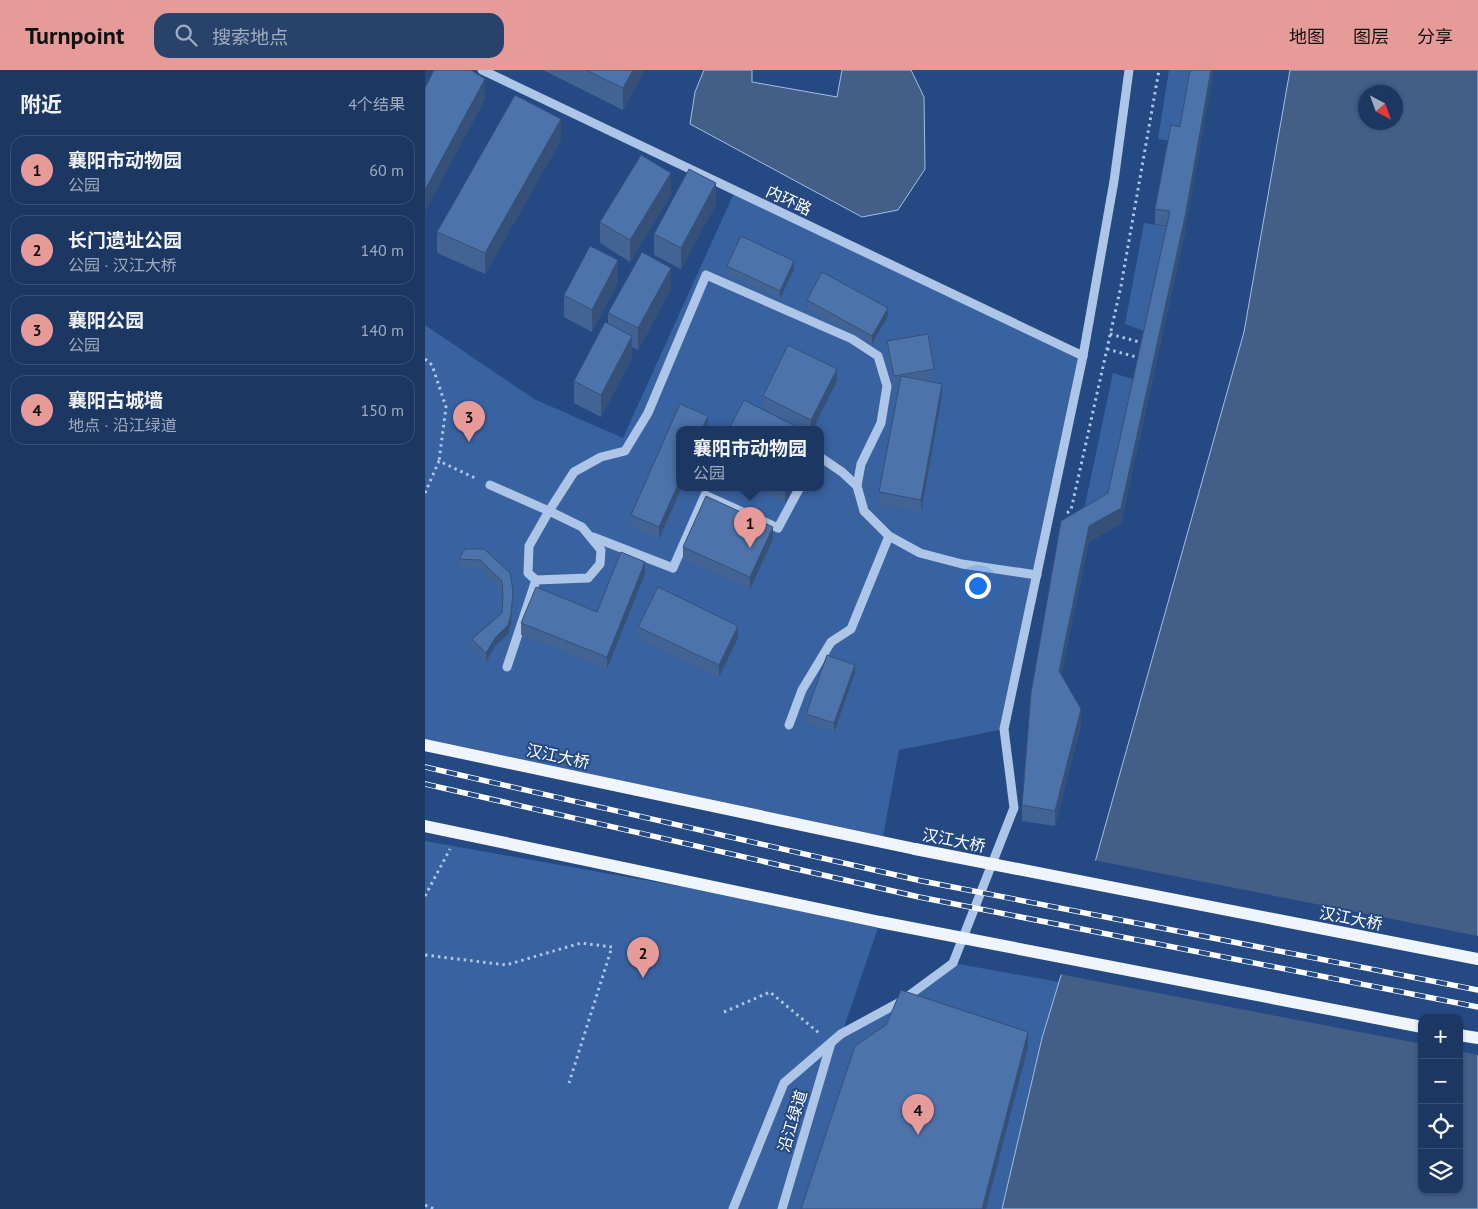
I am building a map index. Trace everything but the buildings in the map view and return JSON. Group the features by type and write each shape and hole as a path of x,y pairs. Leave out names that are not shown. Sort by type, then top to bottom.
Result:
{"main road":[{"name":"汉江大桥","path":"425,745 915,849 1478,959"},
{"path":"425,826 880,922 1418,1027"},
{"path":"1463,1036 1478,1038"}],"street":[{"name":"内环路","path":"482,70 1083,356"},
{"path":"733,1209 784,1083 841,1034 900,1002 953,963 1014,808 1004,729 1083,356 1114,181 1129,70"},
{"path":"490,485 549,511 582,526 593,537 601,550 600,564 588,578 536,580 528,573 529,546 549,511 574,472 601,457 625,450 648,413 707,276 852,338 878,356 887,386 881,423 861,464 857,486 865,511 889,536 920,553 962,564 1037,575"},
{"path":"824,460 842,472 857,486"},
{"path":"593,537 673,568 705,496 778,528 798,491"},
{"path":"789,726 802,690 831,642 851,629 889,536"},
{"path":"507,667 536,580"},
{"name":"沿江绿道","path":"781,1209 831,1043"}],"path":[{"path":"1046,531 1071,510 1121,286 1159,70"},
{"path":"1110,334 1145,343"},
{"path":"1107,350 1141,359"},
{"path":"425,359 432,364 446,407 439,461 425,493"},
{"path":"439,461 490,485"},
{"path":"425,896 458,833"},
{"path":"425,955 506,965 581,943 612,947 569,1083"},
{"path":"724,1012 770,992 831,1043"},
{"path":"425,1205 434,1209"}],"shaded area":[{"path":"704,70 752,70 752,82 837,97 842,70 911,70 924,97 925,169 898,210 862,217 690,124 695,92"},
{"path":"1169,70 1193,70 1180,142 1158,139"},
{"path":"1290,70 1478,70 1478,1209 1002,1209 1042,1038 1090,880 1244,332"},
{"path":"735,191 1083,356 1004,729 899,750 882,842 425,745 425,325 534,399 623,438"},
{"path":"1144,223 1170,227 1147,332 1125,324"},
{"path":"1113,373 1136,380 1108,508 1081,524"},
{"path":"425,841 880,922 842,1033 900,1002 953,963 1059,982 1042,1038 1002,1209 425,1209"}],"pier":[{"path":"1093,860 1478,936 1478,1055 1463,1052 1463,1014 1418,1014 1418,1043 1059,974"}],"railway":[{"path":"425,767 922,881 1478,990"},
{"path":"425,784 919,897 1478,1007"}],"place":[{"name":"襄阳公园","path":"469,442"},
{"name":"襄阳市动物园","path":"750,548"},
{"name":"长门遗址公园","path":"643,978"},
{"name":"襄阳古城墙","path":"918,1135"}]}
